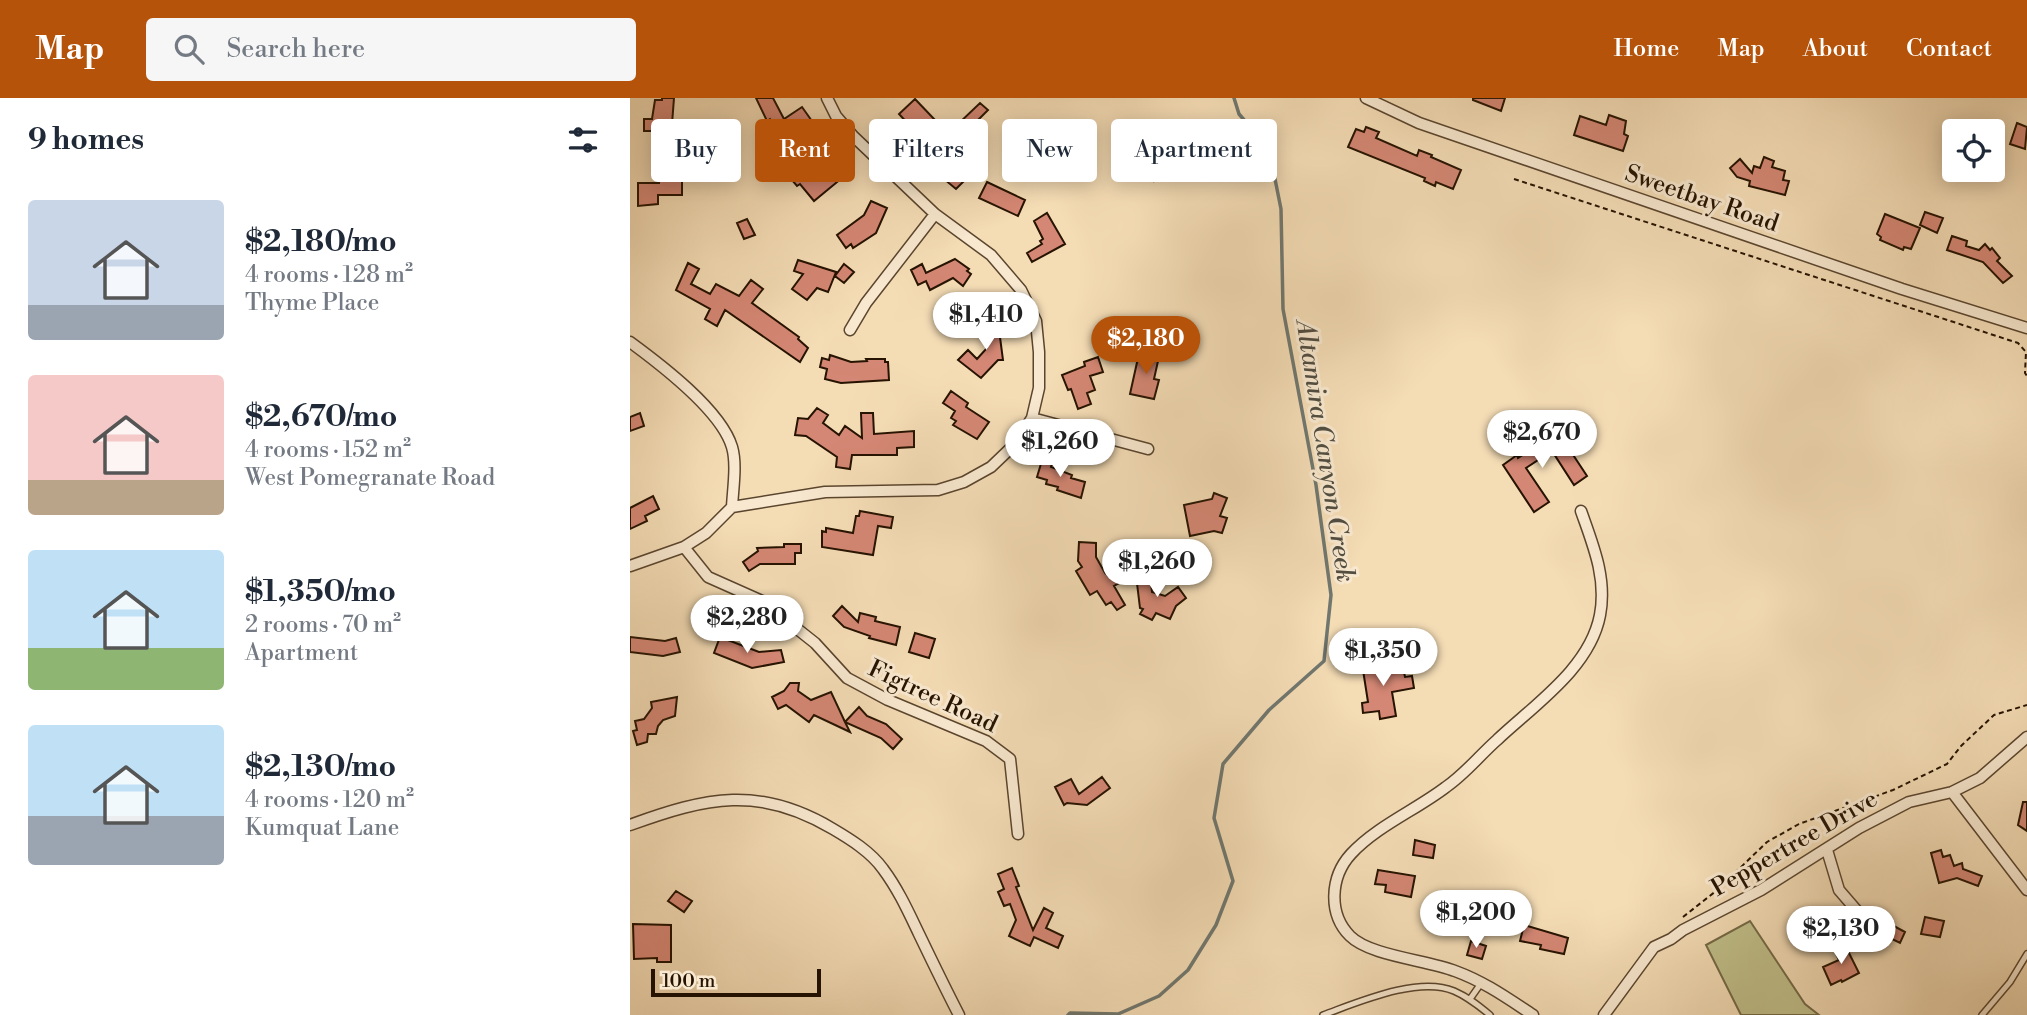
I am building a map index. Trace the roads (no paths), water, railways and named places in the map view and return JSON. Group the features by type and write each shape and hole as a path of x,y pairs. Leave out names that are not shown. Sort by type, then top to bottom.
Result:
{"street":[{"path":"630,566 684,547 706,533 732,507 825,492 939,490 964,482 991,467 1015,444 1032,418 1039,388 1040,352 1036,321 1021,290 991,255 935,214 852,136 836,116 827,98"},
{"name":"Sweetbay Road","path":"1366,98 1419,123 1902,289 2027,328"},
{"path":"849,330 866,303 935,214"},
{"path":"630,342 686,388 714,416 732,446 732,507"},
{"path":"1032,418 1148,449"},
{"path":"1533,1015 1492,986 1425,962 1369,948 1351,937 1336,918 1334,893 1340,871 1351,854 1378,832 1448,786 1566,676 1588,646 1600,615 1601,578 1581,511"},
{"name":"Figtree Road","path":"684,547 708,577 762,601 815,643 847,678 888,700 986,741 1010,759 1018,834"},
{"name":"Peppertree Drive","path":"1604,1015 1654,947 1761,890 1859,828 1909,802 1952,792 1980,778 2027,737"},
{"path":"1952,792 2027,890"},
{"path":"630,825 675,808 712,800 747,799 787,807 827,825 881,865 959,1015"},
{"path":"1827,849 1839,890 1864,919"}],"lane":[{"path":"1982,1015 2010,982 2027,954"},
{"path":"1470,999 1482,982"},
{"path":"1323,1015 1366,1000 1423,986 1452,990 1470,999 1490,1015"}],"waterway":[{"name":"Altamira Canyon Creek","path":"1068,1015 1118,1014 1159,996 1188,970 1216,925 1233,881 1214,818 1223,764 1269,710 1324,661 1331,595 1316,485 1283,309 1281,209 1269,149 1239,114 1234,98"}]}
